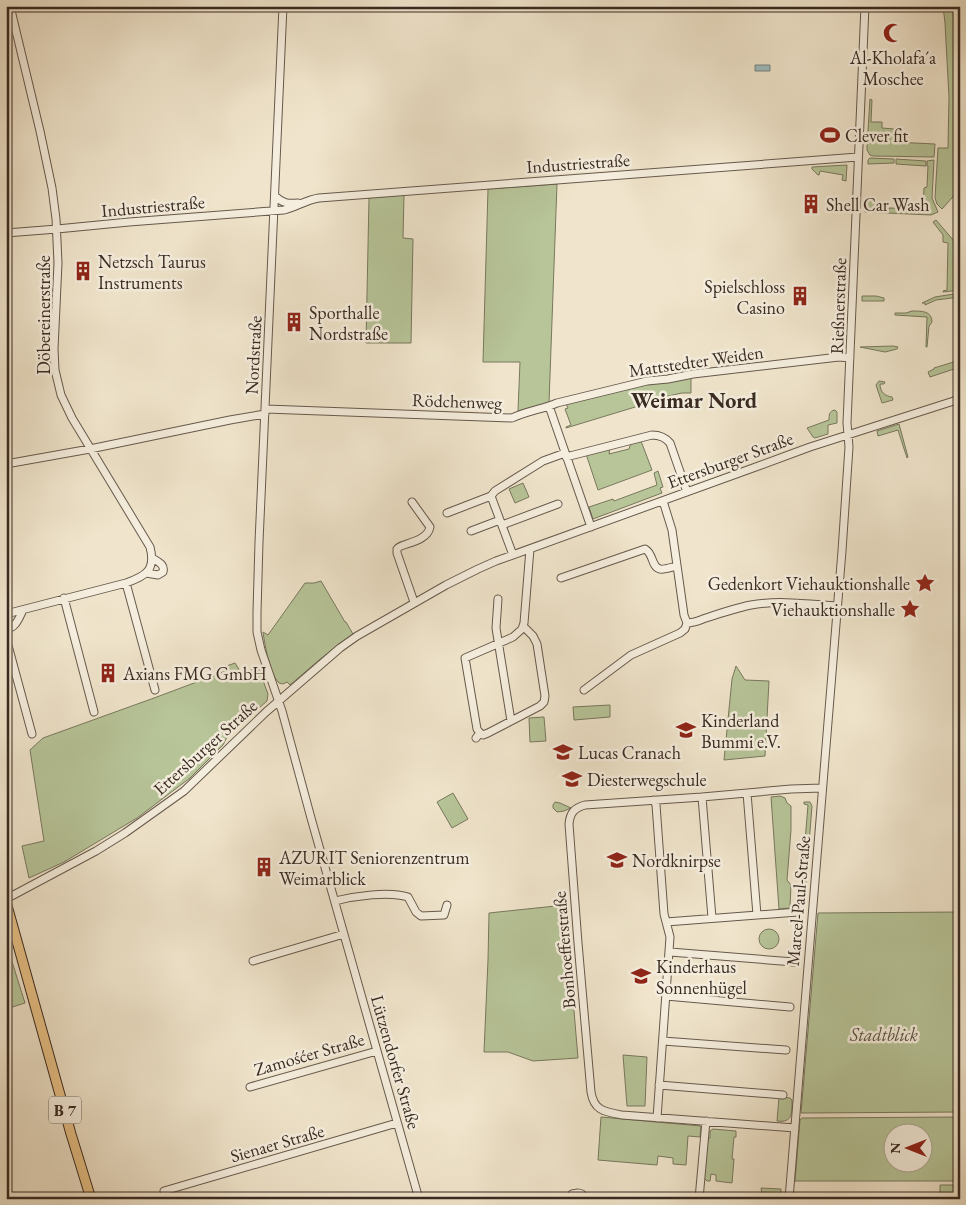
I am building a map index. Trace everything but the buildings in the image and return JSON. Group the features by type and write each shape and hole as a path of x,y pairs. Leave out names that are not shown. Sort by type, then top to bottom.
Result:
{"main road":[{"name":"B 7","path":"6,901 91,1199"}],"street":[{"name":"Nordstraße","path":"279,701 265,664 257,632 257,612 283,6"},
{"name":"Rießnerstraße","path":"837,606 849,447 850,358 864,6"},
{"name":"Döbereinerstraße","path":"12,8 52,188 58,229 54,326 55,370 61,395 72,418 150,547 152,558 164,567 163,572 158,576 146,573"},
{"name":"Industriestraße","path":"6,233 284,210 318,198 858,157"},
{"name":"Industriestraße","path":"275,196 281,202 289,204 301,203"},
{"name":"Mattstedter Weiden","path":"549,406 647,381 840,357 850,358"},
{"name":"Ettersburger Straße","path":"6,901 96,851 153,814 184,791 279,701 340,648 357,636 414,602 478,568 810,447 960,399"},
{"name":"Rödchenweg","path":"6,464 90,449 265,411 512,418 521,413 549,406"},
{"path":"549,406 591,527"},
{"path":"447,513 491,496 495,491 543,461 657,435 667,439 670,443 688,492"},
{"path":"491,496 513,555"},
{"path":"584,690 631,655 685,629 687,623 684,615 672,530 663,501"},
{"path":"412,502 430,527 429,532 424,536 397,549 414,602"},
{"path":"471,531 558,504"},
{"path":"524,626 537,644 545,699 543,704 511,722 478,736 465,658 513,637 524,626 530,549"},
{"path":"561,578 644,549 649,552 657,568 663,569 677,566"},
{"path":"6,614 126,583 146,573 151,567 152,558"},
{"path":"126,583 155,690"},
{"path":"64,598 94,712"},
{"path":"498,599 496,628 511,722"},
{"path":"687,623 760,604 837,606"},
{"name":"Marcel-Paul-Straße","path":"789,1199 837,606"},
{"path":"6,630 13,627 23,610"},
{"path":"6,638 32,734"},
{"name":"Lützendorfer Straße","path":"279,701 419,1199"},
{"name":"Bonhoefferstraße","path":"794,1128 622,1115 607,1112 598,1107 592,1097 569,824 570,816 580,806 822,788"},
{"path":"747,793 757,915"},
{"path":"702,797 712,918"},
{"path":"654,800 656,805 664,914 670,937 657,1118"},
{"path":"335,900 399,894 408,897 416,912 421,916 444,916 446,905"},
{"path":"666,922 798,912"},
{"path":"253,961 344,934"},
{"name":"Marcel-Paul-Straße","path":"670,952 794,962"},
{"path":"666,996 790,1007"},
{"path":"663,1041 786,1050"},
{"name":"Zamośćer Straße","path":"250,1087 377,1051"},
{"path":"659,1085 783,1095"},
{"path":"699,1199 706,1121"},
{"name":"Sienaer Straße","path":"164,1191 398,1123"},
{"path":"570,1199 572,1194 578,1193 582,1194 584,1199"}],"green space":[{"path":"943,6 960,6 960,189 942,209 937,204 935,198 938,148 948,148 949,97"},
{"path":"870,99 872,100 871,122 882,122 882,128 894,129 894,142 935,144 934,157 870,155 867,146"},
{"path":"870,158 894,159 894,163 868,164"},
{"path":"896,159 926,161 926,166 896,164"},
{"path":"934,160 932,198 938,212 931,215 865,212 866,199 875,200 874,211 889,212 889,208 923,209 924,188 927,187 927,161"},
{"path":"847,165 846,181 842,180 843,175 820,171 818,175 812,169 812,167"},
{"path":"557,184 549,403 518,411 520,362 483,362 488,189"},
{"path":"404,195 403,238 413,239 411,343 366,343 369,198"},
{"path":"936,220 960,248 960,290 943,292 947,290 948,243 943,242 943,235 933,222"},
{"path":"960,293 960,297 936,300 925,305 925,303 922,303 935,297"},
{"path":"862,296 876,296 884,298 884,301 862,301"},
{"path":"926,312 932,318 929,326 927,347 927,317 895,315 895,313"},
{"path":"860,347 898,347 897,349 885,352"},
{"path":"960,360 960,375 957,375 954,369 930,377 928,372 934,368"},
{"path":"691,378 691,393 655,399 655,401 566,428 571,425 565,409 568,408 566,404 645,384"},
{"path":"879,381 885,382 880,384 881,389 885,395 892,397 893,400 882,403 876,385"},
{"path":"835,410 837,412 837,423 828,425 828,434 813,437 807,428 829,420 830,412"},
{"path":"899,424 907,458 898,430 878,436 877,431"},
{"path":"641,441 652,470 598,490 586,454 610,448 609,454 629,449 631,443"},
{"path":"658,471 663,487 660,488 662,493 593,519 589,507 613,499 614,501 657,485 654,473"},
{"path":"523,483 529,497 515,503 509,489"},
{"path":"321,581 353,634 290,685 287,682 279,683 271,667 263,632 268,635 305,583"},
{"path":"235,663 242,674 258,667 268,694 267,701 228,735 223,745 190,778 137,818 64,862 29,878 22,846 44,841 30,750 43,738 226,671 224,667"},
{"path":"736,666 745,680 769,681 765,756 724,760 732,679"},
{"path":"610,705 610,717 574,720 573,707"},
{"path":"544,717 546,741 530,742 529,718"},
{"path":"453,793 468,819 452,828 437,802"},
{"path":"780,796 785,798 791,806 787,880 791,885 790,908 779,909 771,797"},
{"path":"555,802 571,808 557,812 553,808"},
{"path":"804,802 810,802 812,806 804,907 800,909 796,902 800,902 808,805 804,804"},
{"path":"565,905 578,1058 533,1061 508,1052 484,1052 489,913"},
{"name":"Stadtblick","path":"960,912 960,1112 801,1113 818,913"},
{"path":"769,929 776,932 779,939 776,946 769,949 762,946 759,939 762,932"},
{"path":"6,952 9,952 25,1003 6,1009"},
{"path":"623,1055 647,1057 645,1106 627,1106"},
{"path":"779,1097 792,1100 791,1116 789,1119 782,1121 777,1121"},
{"path":"601,1117 701,1126 700,1137 688,1136 686,1165 673,1164 673,1158 658,1156 657,1165 598,1160"},
{"path":"960,1117 960,1181 795,1181 800,1120 802,1118"},
{"path":"713,1129 736,1131 732,1159 734,1159 732,1183 716,1181 716,1175 711,1174 710,1181 704,1178 708,1138 710,1138 710,1131"},
{"path":"940,1185 960,1185 960,1199 940,1199"},
{"path":"761,1188 781,1189 781,1199 763,1199"}],"water":[{"path":"755,65 770,65 770,71 755,71"}],"place":[{"name":"Al-Kholafa´a Moschee","path":"893,33"},
{"name":"Clever fit","path":"830,135"},
{"name":"Shell Car Wash","path":"811,204"},
{"name":"Netzsch Taurus Instruments","path":"83,271"},
{"name":"Spielschloss Casino","path":"800,296"},
{"name":"Sporthalle Nordstraße","path":"294,322"},
{"name":"Gedenkort Viehauktionshalle","path":"925,583"},
{"name":"Viehauktionshalle","path":"910,609"},
{"name":"Axians FMG GmbH","path":"108,673"},
{"name":"Kinderland Bummi e.V.","path":"686,730"},
{"name":"Lucas Cranach","path":"563,752"},
{"name":"Diesterwegschule","path":"572,779"},
{"name":"Nordknirpse","path":"617,860"},
{"name":"AZURIT Seniorenzentrum Weimarblick","path":"264,867"},
{"name":"Kinderhaus Sonnenhügel","path":"641,976"}],"district":[{"name":"Weimar Nord","path":"694,400"}]}
